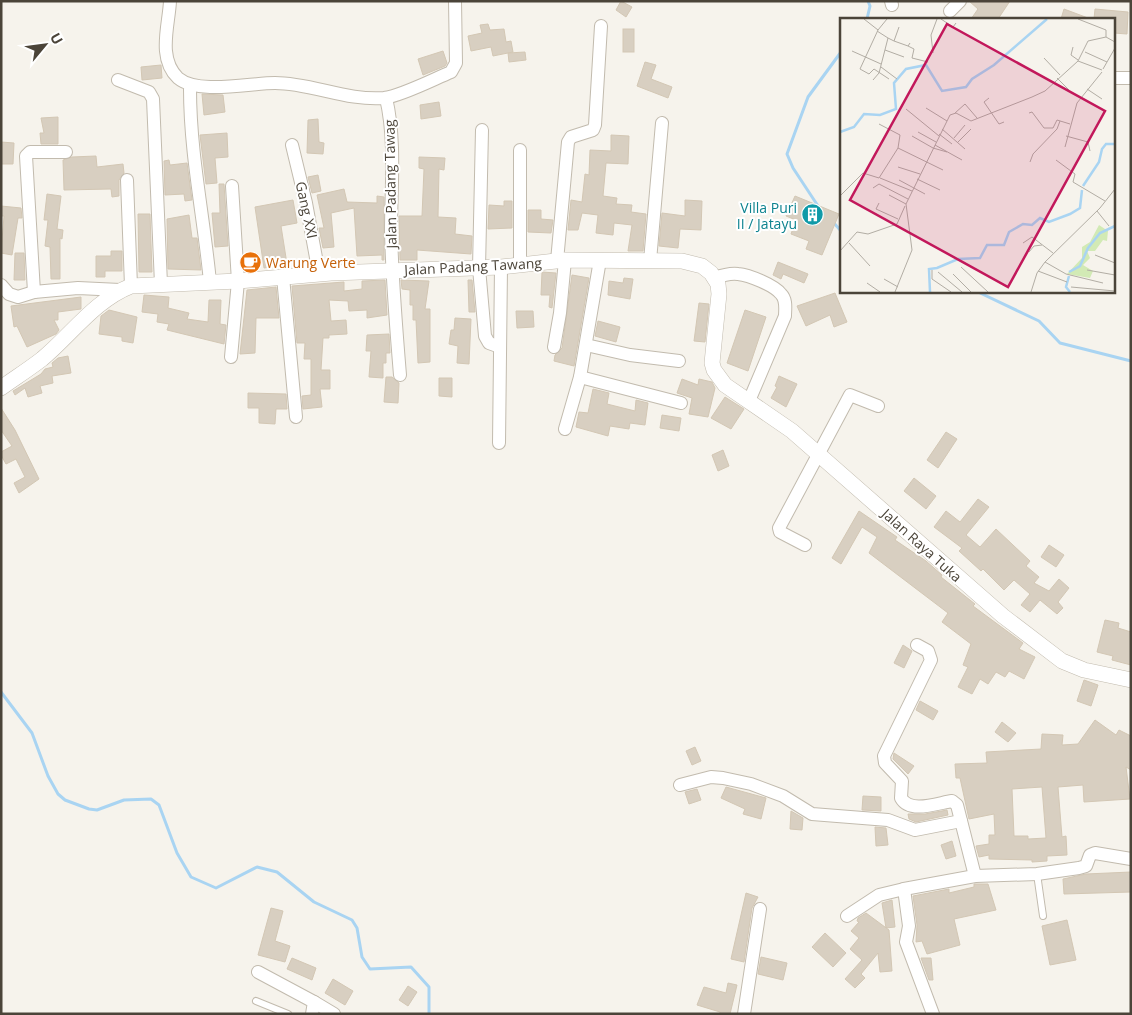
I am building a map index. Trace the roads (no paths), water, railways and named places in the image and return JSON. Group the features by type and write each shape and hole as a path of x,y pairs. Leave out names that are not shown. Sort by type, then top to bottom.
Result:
{"street":[{"path":"170,1 165,42 167,58 178,77 187,82 206,87 277,83 361,97 386,98 452,72 456,58 455,1"},
{"path":"950,11 960,1"},
{"path":"554,347 560,313 568,142 571,137 592,130 595,125 601,26"},
{"path":"1114,78 1131,78"},
{"path":"118,80 149,92 153,99 160,284"},
{"path":"190,89 193,159 210,282"},
{"name":"Jalan Padang Tawag","path":"386,98 389,111 392,271 400,375"},
{"path":"650,261 662,123"},
{"path":"482,130 479,268 485,336 489,343 500,347"},
{"name":"Gang XXI","path":"292,145 320,274"},
{"path":"520,150 520,265"},
{"path":"34,292 26,156 30,152 66,152"},
{"path":"122,290 128,180"},
{"path":"231,356 238,281 232,186"},
{"name":"Jalan Padang Tawang","path":"122,290 160,284 238,281 320,274 501,267 561,260 692,262 702,266 715,278"},
{"path":"565,429 580,377 600,260"},
{"path":"499,443 501,267"},
{"path":"715,278 728,274 740,274 774,288 782,294 786,304 784,316 749,401"},
{"path":"284,277 296,417"},
{"name":"Jalan Raya Tuka","path":"715,278 719,294 712,363 714,370 725,385 792,431 1003,616 1062,661 1084,670 1131,680"},
{"path":"1,285 9,294 18,297 34,292 78,288 122,290"},
{"path":"1,388 41,360 96,308 122,290"},
{"path":"586,344 630,355 679,361"},
{"path":"580,377 681,402"},
{"path":"805,545 780,532 779,528 850,395 878,406"},
{"path":"917,645 928,651 931,660 884,756 884,761 902,780 900,791 903,801 918,806 952,801 957,805 975,876"},
{"path":"680,785 711,777 722,778 751,784 783,796 812,814 888,820 915,830 961,820"},
{"path":"847,916 864,903 879,895 904,889 975,876 1037,874 1083,867 1092,853 1131,859"},
{"path":"904,889 909,926 906,940 933,1014"},
{"path":"744,1014 760,909"},
{"path":"258,972 312,1008 334,1014"}],"lane":[{"path":"1037,874 1043,916"},
{"path":"256,1001 288,1014"}],"waterway":[{"path":"867,18 870,6 868,1"},
{"path":"820,209 793,168 787,154 808,97 840,53"},
{"path":"833,222 840,230"},
{"path":"978,292 1039,321 1060,343 1131,361"},
{"path":"1,692 32,733 48,776 58,794 65,800 97,810 124,800 151,799 159,805 177,853 191,877 216,888 257,867 277,872 314,902 352,920 357,928 362,957 370,969 411,967 429,987 429,1014"}],"place":[{"name":"Villa Puri II / Jatayu","path":"813,215"},
{"name":"Warung Verte","path":"250,262"}]}
